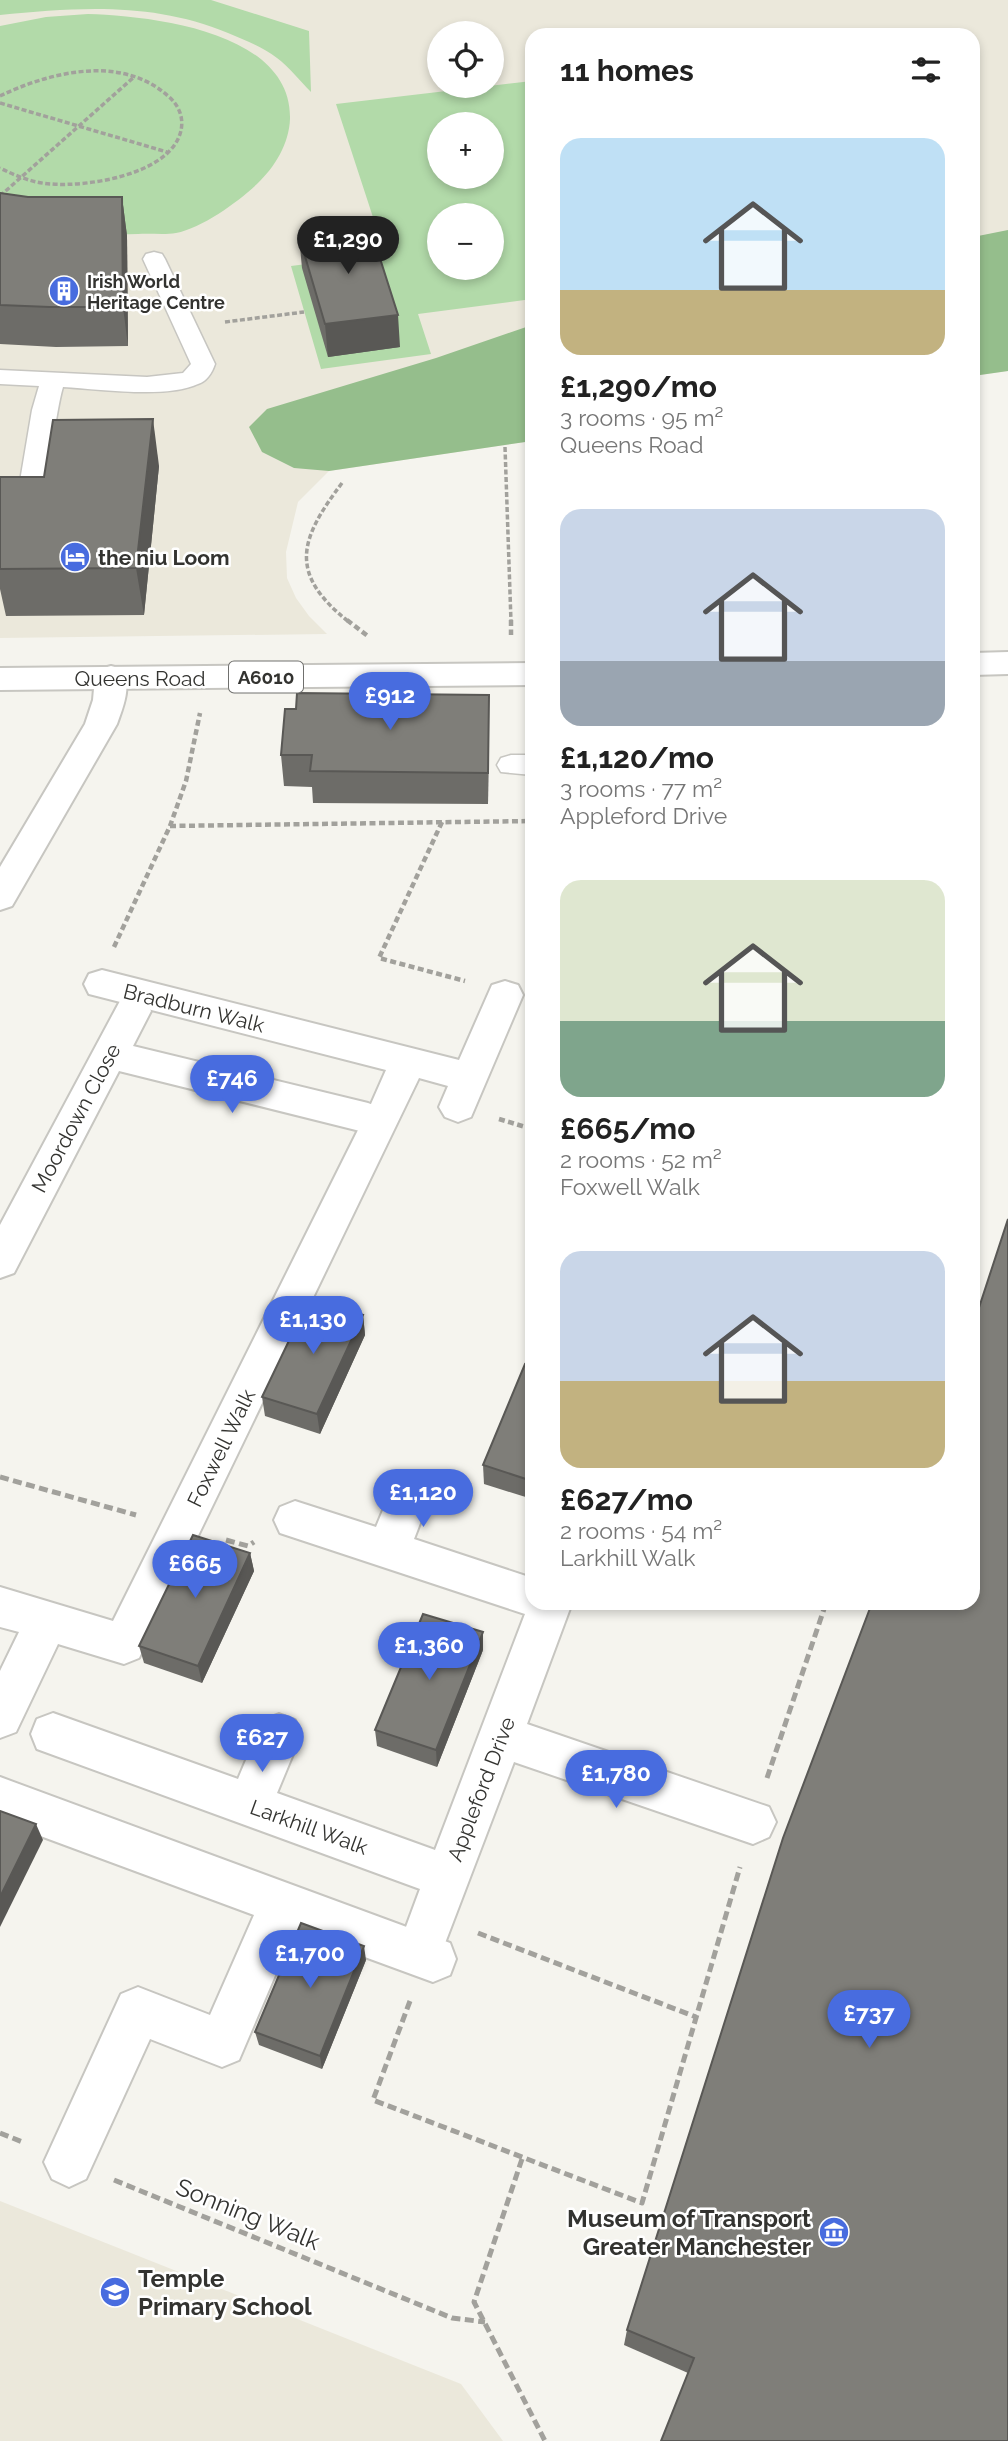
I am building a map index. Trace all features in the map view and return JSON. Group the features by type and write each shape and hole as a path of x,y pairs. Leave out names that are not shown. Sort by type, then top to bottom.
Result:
{"main road":[{"path":"980,663 1008,663"},
{"name":"Queens Road","path":"0,679 524,674"},
{"path":"0,897 102,724 109,700 111,677"},
{"name":"Bradburn Walk","path":"102,984 408,1062"},
{"path":"408,1062 464,1092 505,995"},
{"name":"Moordown Close","path":"0,1262 10,1222 111,1055 133,1012"},
{"path":"111,1055 374,1120"},
{"name":"Foxwell Walk","path":"47,1621 124,1644 374,1120 408,1062"},
{"path":"388,1551 411,1492"},
{"path":"295,1520 525,1595"},
{"path":"0,1607 47,1621 0,1717"},
{"name":"Appleford Drive","path":"433,1929 500,1736 548,1610"},
{"name":"Larkhill Walk","path":"52,1734 249,1805 433,1929"},
{"path":"249,1805 279,1735"},
{"path":"500,1736 753,1822"},
{"path":"0,1799 283,1903 433,1929"},
{"path":"69,2162 138,2011 222,2043 283,1903"}],"lane":[{"path":"0,377 147,384 191,379 201,371 203,365 154,259"},
{"path":"0,511 15,507 26,499 31,487 44,410 53,381"}],"path":[{"path":"0,96 26,82 57,74 91,71 134,77 151,83 171,97 181,114 180,133 168,152 148,167 119,178 51,184 19,178 0,168"},
{"path":"0,197 134,77"},
{"path":"0,103 168,152"},
{"path":"0,197 12,200"},
{"path":"187,331 236,320 304,312"},
{"path":"505,447 511,636 524,674"},
{"path":"342,484 325,504 308,539 305,570 316,591 341,617 369,637 373,676"},
{"path":"102,984 117,940 170,826 191,765 207,677"},
{"path":"170,826 525,821"},
{"path":"442,822 379,958 493,988 505,995"},
{"path":"696,2017 433,1929 373,2100 642,2203 753,1822 823,1610"},
{"name":"Sonning Walk","path":"0,2133 452,2318 485,2322"},
{"path":"522,2159 474,2302 545,2441"}],"shaded area":[{"path":"0,0 1008,0 1008,371 980,375 980,28 525,28 525,442 329,471 298,502 286,552 287,578 296,598 327,634 0,638"},
{"name":"Temple Primary School","path":"0,2201 461,2384 503,2441 0,2441"}],"green space":[{"path":"0,0 211,0 309,31 311,92 271,54 241,38 200,23 172,16 116,9 0,15"},
{"path":"88,14 146,19 213,34 244,48 268,66 284,89 290,119 284,146 264,177 240,199 219,213 197,226 176,233 104,234 0,229 0,26 46,17"},
{"path":"525,82 525,300 418,314 431,354 321,369 291,266 385,254 336,104 427,93 427,98 504,98 504,84"},
{"path":"1008,230 1008,371 980,375 980,236"},
{"path":"525,327 525,442 329,471 294,468 262,452 249,427 267,409 436,358"}],"building":[{"name":"Irish World Heritage Centre","path":"0,193 28,197 122,197 123,307 0,305"},
{"path":"370,227 398,315 325,324 299,236"},
{"path":"153,419 136,568 0,569 0,477 44,477 53,420"},
{"path":"297,693 489,695 488,773 310,771 312,755 281,755 285,709 296,709"},
{"name":"Museum of Transport Greater Manchester","path":"1008,1219 1008,2441 661,2441 694,2358 627,2330 783,1838 869,1610 980,1610 980,1305"},
{"path":"309,1299 363,1315 317,1414 262,1397"},
{"path":"525,1364 525,1479 483,1465"},
{"path":"193,1535 250,1553 198,1666 139,1646"},
{"path":"423,1614 483,1632 436,1750 375,1730"},
{"path":"0,1811 36,1824 0,1897"},
{"path":"301,1923 364,1946 320,2056 255,2032"}],"place":[{"name":"Irish World Heritage Centre","path":"64,291"},
{"name":"the niu Loom","path":"75,557"},
{"name":"Museum of Transport Greater Manchester","path":"834,2232"},
{"name":"Temple Primary School","path":"115,2292"}]}
